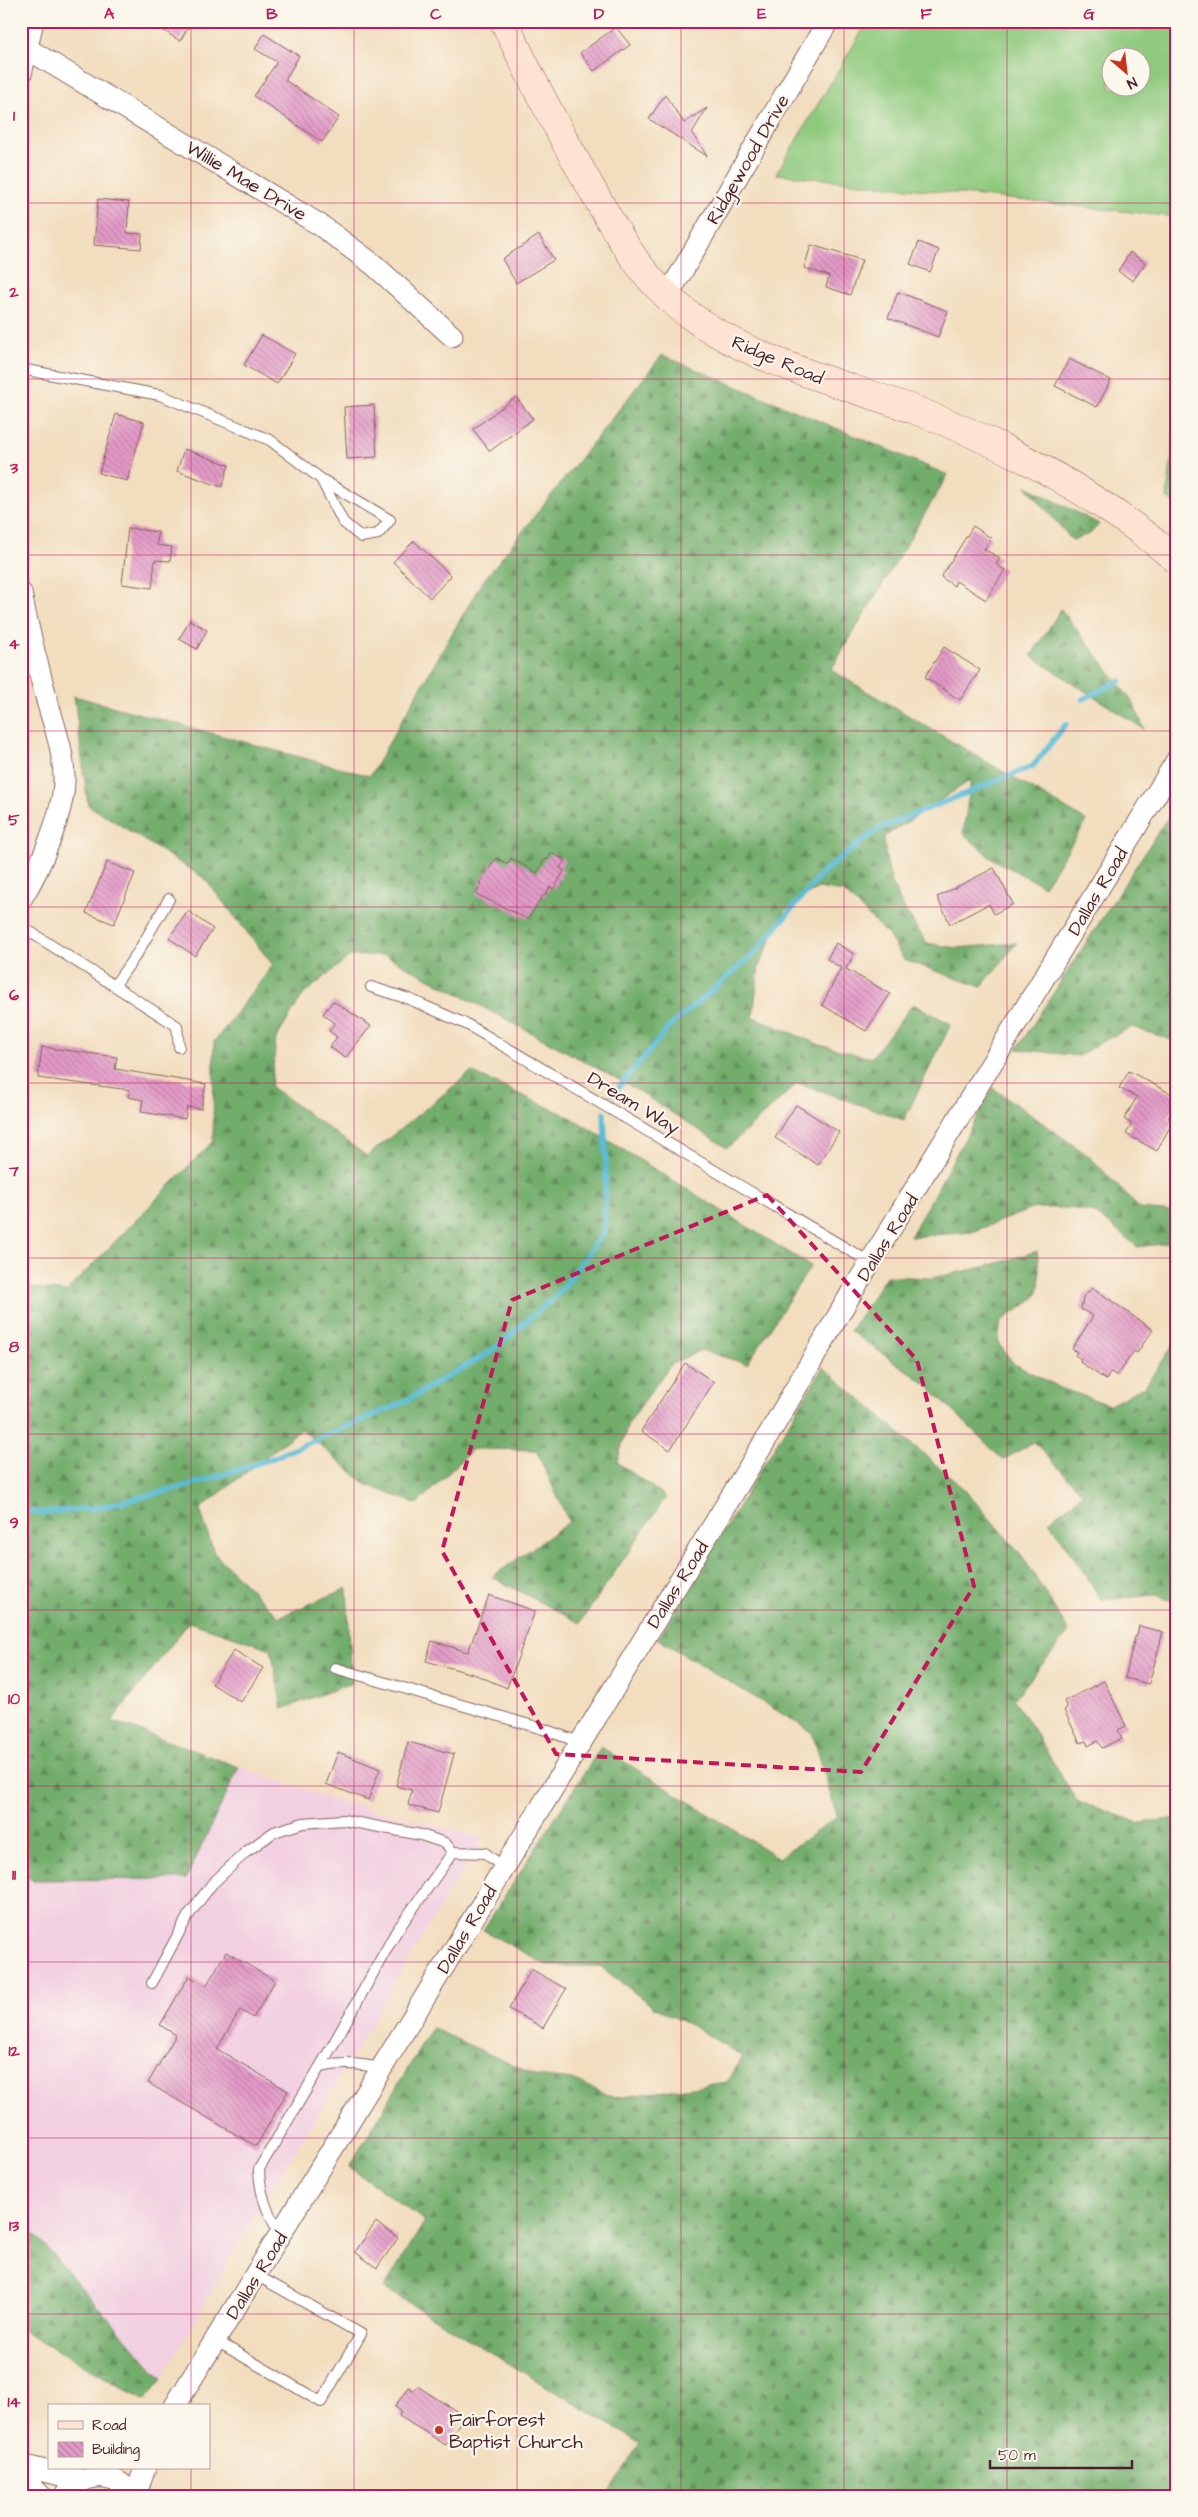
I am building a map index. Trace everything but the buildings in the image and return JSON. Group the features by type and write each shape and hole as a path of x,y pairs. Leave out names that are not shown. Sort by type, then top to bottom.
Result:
{"street":[{"path":"21,74 33,21"},
{"name":"Ridge Road","path":"504,21 562,137 615,228 646,275 667,297 693,318 748,348 810,374 916,410 1014,453 1107,507 1177,560"},
{"name":"Ridgewood Drive","path":"667,297 828,21"},
{"name":"Willie Mae Drive","path":"26,48 320,225 374,265 452,336"},
{"path":"21,593 27,626 60,745 64,778 62,802 56,820 21,899"},
{"name":"Dallas Road","path":"176,2404 762,1446 1177,760"},
{"path":"21,2465 48,2469"},
{"path":"59,2470 97,2475 120,2483 133,2496 143,2470"},
{"path":"65,2496 97,2475"},
{"path":"21,2476 41,2496"}],"lane":[{"path":"21,369 160,395 270,440 321,479 390,520 378,534 361,537 343,522 321,479"},
{"path":"114,986 138,952 169,900"},
{"path":"21,926 177,1026 179,1047"},
{"name":"Dream Way","path":"371,987 409,999 468,1025 871,1263"},
{"path":"334,1668 543,1729 580,1742"},
{"path":"152,1983 188,1916 212,1884 246,1852 274,1832 303,1823 343,1820 421,1835 445,1843 453,1852 485,1853 503,1867"},
{"path":"280,2236 267,2210 260,2190 259,2169 320,2067 396,1932 453,1852"},
{"path":"320,2067 334,2064 360,2063 380,2068"},
{"path":"215,2340 321,2402 362,2334 256,2275"}],"highlighted area":[{"path":"767,1195 917,1360 974,1586 861,1772 556,1754 442,1551 512,1300"}],"shaded area":[{"path":"239,1767 334,1800 483,1838 437,1912 316,2118 257,2212 162,2379 21,2219 21,1876 35,1880 186,1879"}],"green space":[{"path":"868,21 1177,21 1177,217 776,174"},
{"path":"662,355 948,475 831,670 1087,821 1044,886 992,859 963,833 971,780 884,837 888,869 896,893 927,943 956,948 1017,943 981,987 904,960 888,935 844,892 818,888 785,910 759,966 753,1017 820,1045 871,1058 913,1004 951,1024 904,1120 798,1083 727,1148 627,1084 385,955 350,956 303,995 276,1039 271,1087 367,1156 471,1072 572,1118 811,1266 747,1364 701,1350 670,1365 628,1424 617,1462 666,1497 580,1623 492,1577 569,1522 536,1450 473,1449 417,1504 367,1485 301,1429 200,1509 214,1553 279,1617 347,1588 352,1683 282,1709 271,1649 189,1622 112,1721 239,1767 186,1879 34,1880 21,1876 21,1286 66,1292 213,1141 214,1042 273,965 204,878 88,805 74,696 370,776 480,585"},
{"path":"1177,410 1177,505 1167,498"},
{"path":"1025,485 1099,524 1090,534 1072,540"},
{"path":"1061,609 1134,704 1144,729 1031,656"},
{"path":"1177,803 1177,1042 1132,1027 1099,1043 1079,1056 1017,1049"},
{"path":"993,1088 1089,1156 1140,1209 1177,1212 1177,1242 1138,1247 1095,1213 1070,1208 1034,1208 972,1232 910,1237"},
{"path":"1037,1251 1040,1280 1036,1295 1024,1306 1001,1321 998,1343 1014,1364 1063,1389 1110,1405 1145,1386 1177,1340 1177,1603 1156,1595 1102,1600 1049,1521 1083,1494 1034,1442 1003,1460 926,1384 850,1331 886,1276 931,1278 988,1266"},
{"path":"823,1367 965,1490 1023,1557 1069,1632 1014,1699 1077,1801 1140,1823 1177,1818 1177,2496 606,2496 640,2443 384,2288 425,2221 349,2167 432,2028 537,2076 573,2080 615,2098 727,2082 743,2057 698,2029 653,2007 600,1966 548,1966 483,1930 601,1747 779,1858 837,1817 812,1732 658,1639"},
{"path":"21,2219 162,2379 145,2401 21,2329"}],"waterway":[{"path":"1083,699 1120,681"},
{"path":"613,1094 670,1026 753,955 823,872 878,829 1033,766 1066,724"},
{"path":"21,1510 40,1513 96,1508 187,1486 268,1460 402,1403 492,1351 559,1293 604,1232 606,1163 604,1113"}],"place":[{"name":"Fairforest Baptist Church","path":"439,2430"}]}
